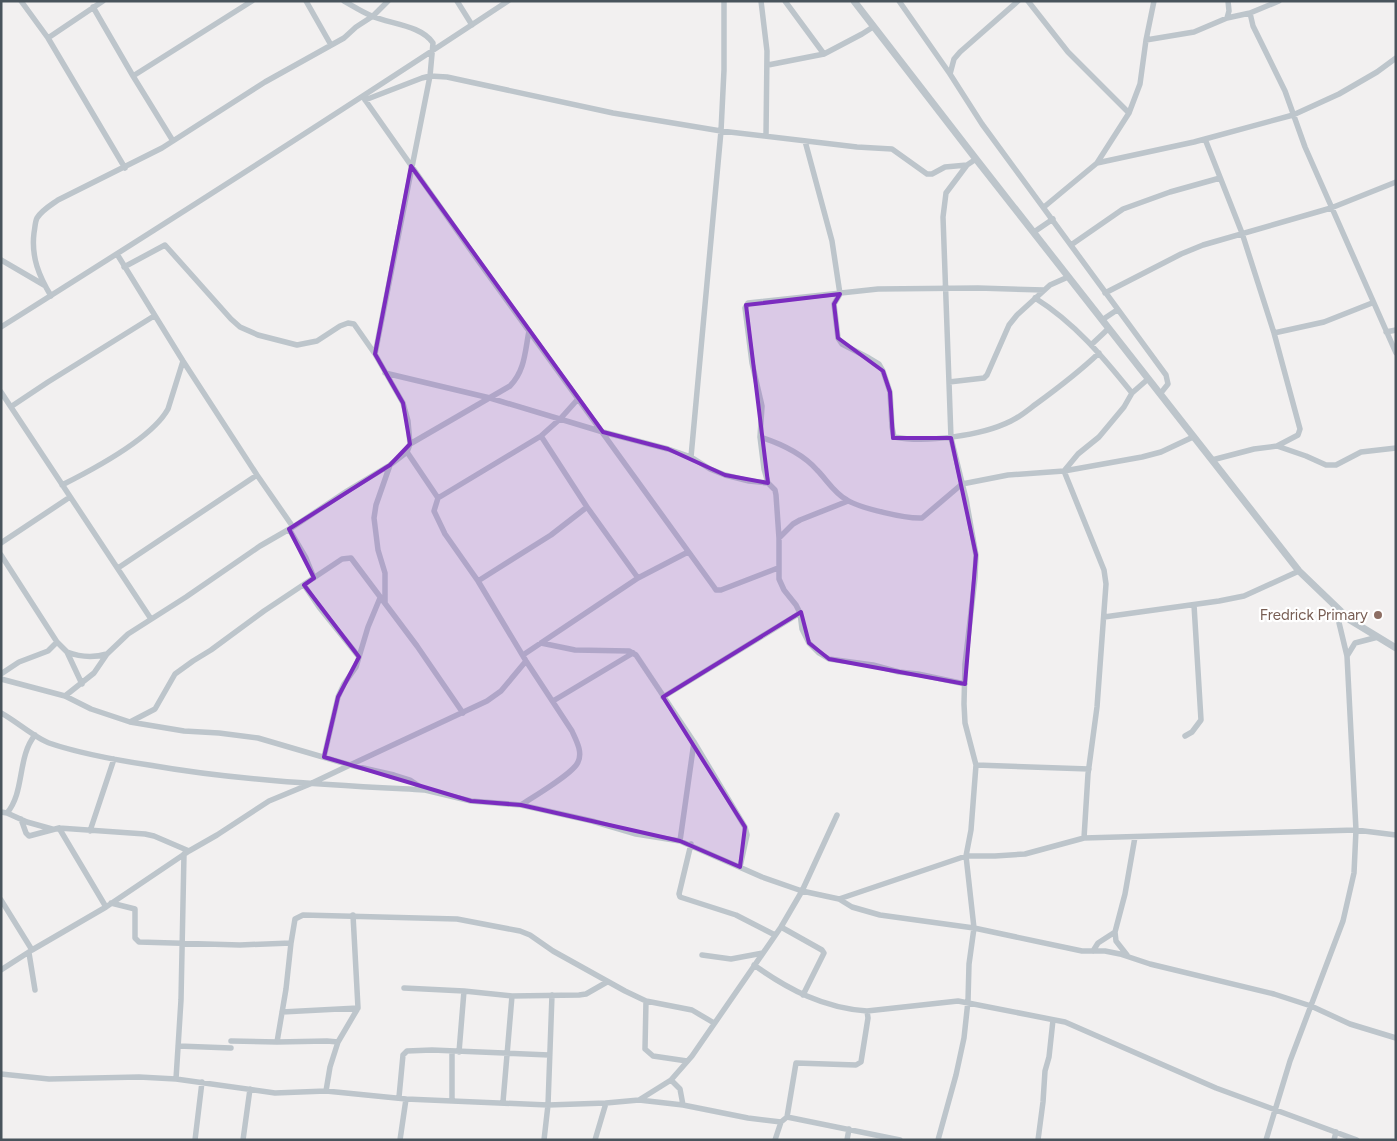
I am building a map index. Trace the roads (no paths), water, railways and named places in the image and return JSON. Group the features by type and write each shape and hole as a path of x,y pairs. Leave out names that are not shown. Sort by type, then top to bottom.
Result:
{"street":[{"path":"21,1 48,38 125,168"},
{"path":"48,38 103,1"},
{"path":"132,76 252,1"},
{"path":"306,1 331,45"},
{"path":"344,1 373,16 421,33 430,39 434,50 375,354"},
{"path":"51,296 36,266 33,253 36,223 38,217 45,210 58,200 125,168 173,141 265,82 344,38 356,27 373,16 388,1"},
{"path":"457,1 472,25"},
{"path":"1,327 364,98 508,1"},
{"path":"690,458 721,131 724,70 724,1"},
{"path":"761,1 768,65 766,136"},
{"path":"785,1 824,54"},
{"path":"854,1 1108,329 1299,570 1350,620 1396,648"},
{"path":"899,1 982,124 1166,375 1168,384 1160,394"},
{"path":"950,74 954,59 960,52 1018,1"},
{"path":"1028,1 1068,52 1129,113"},
{"path":"1044,208 1097,162 1129,113 1140,84 1154,1"},
{"path":"1227,18 1229,11 1228,1"},
{"path":"1146,40 1194,32 1227,18 1250,13 1279,1"},
{"path":"93,7 132,76 173,141"},
{"path":"1250,13 1253,26 1285,91 1305,147 1331,208 1396,353"},
{"path":"768,65 824,54 873,27"},
{"path":"1097,162 1205,138 1293,114 1339,94 1377,72 1396,58"},
{"path":"364,98 430,76 447,77 613,113 721,131 857,147 892,149 927,174 932,174 945,167 967,166"},
{"path":"364,98 529,332 716,590 746,581 778,568"},
{"path":"1205,138 1242,233 1274,333 1300,429 1298,435 1276,446 1254,449 1212,460"},
{"path":"804,141 832,241 840,294 834,304 838,338 842,344 879,364 883,371 890,392 894,437 910,439 951,438 1011,422 1064,384 1098,353"},
{"path":"938,1140 956,1075 964,1038 968,1002 969,964 974,928 966,856 971,830 976,765 965,723 964,704 965,664 976,555 951,438 943,226 946,193 967,166 976,159"},
{"path":"1071,245 1123,209 1170,192 1220,178"},
{"path":"1105,293 1180,254 1202,245 1331,208 1396,182"},
{"path":"1034,232 1053,219"},
{"path":"65,696 94,673 107,654 128,634 260,546 390,465 407,452 410,444 408,421 403,403 375,354 354,324 348,323 340,326 317,341 297,345 278,342 240,327 211,298 165,245 124,267"},
{"path":"116,254 291,528 314,578"},
{"path":"1,260 44,285"},
{"path":"949,382 984,378 1017,314 1050,285 1068,277"},
{"path":"965,684 829,659 819,653 809,642 802,629 800,613 784,590 779,579 776,495 775,490 768,483 764,469 760,438 762,406 752,364 745,308 748,303 878,289 1044,290"},
{"path":"1035,298 1072,325 1132,394"},
{"path":"1274,333 1324,322 1372,303"},
{"path":"1102,320 1118,310"},
{"path":"12,406 54,377 154,316"},
{"path":"1091,345 1108,329"},
{"path":"1386,332 1396,330"},
{"path":"410,444 510,386 519,374 529,332"},
{"path":"62,485 113,457 142,436 165,415 183,361"},
{"path":"385,373 490,398 561,418 603,432 668,449 725,475 749,481 768,483"},
{"path":"1064,471 1078,454 1099,437 1124,407 1132,394 1148,379"},
{"path":"1,392 151,619"},
{"path":"521,805 574,768 579,761 580,755 578,743 554,701 525,658 478,580 445,534 435,516 434,507 438,498 541,436 578,399"},
{"path":"541,436 587,507 638,578"},
{"path":"760,438 795,451 807,460 835,491 848,501 902,517 922,518 962,484 1008,475 1064,471 1142,458 1161,452 1193,437"},
{"path":"1276,446 1326,465 1342,464 1361,452 1396,448"},
{"path":"407,452 438,498"},
{"path":"324,757 338,697 344,684 356,667 368,627 382,600 385,573 378,550 374,518 390,465"},
{"path":"1064,471 1104,570 1106,584 1097,707 1089,769 1084,838"},
{"path":"118,568 257,475"},
{"path":"1,543 70,497"},
{"path":"779,538 793,524 800,520 848,501"},
{"path":"478,580 551,535 587,507"},
{"path":"1,970 109,905 186,853 269,801 310,784 487,701 501,691 525,658 541,643 638,578 688,552"},
{"path":"1,555 57,642 67,652 82,684"},
{"path":"130,722 155,709 176,674 264,611 342,559 351,558 463,713"},
{"path":"1104,617 1244,596 1299,570"},
{"path":"304,585 324,614 359,657"},
{"path":"1185,736 1192,732 1201,720 1194,605"},
{"path":"1266,1140 1274,1109 1344,921 1354,873 1356,830 1347,656 1335,605"},
{"path":"664,697 800,613"},
{"path":"1347,656 1355,643 1378,637"},
{"path":"1,674 19,662 48,652 57,642"},
{"path":"541,643 575,650 629,651 633,653 694,742 745,827 747,835 740,867"},
{"path":"67,652 89,657 107,654"},
{"path":"554,701 633,653"},
{"path":"1,679 65,696 91,709 130,722 184,731 236,734 258,738 350,765 394,775 410,780 425,790"},
{"path":"1,713 48,742 114,760 175,770 310,784 425,790 471,801 521,805 592,821 636,834 680,841 691,844 740,867 802,890 839,899 852,907 880,915 974,928 1089,952 1093,950 1120,954 1274,994 1311,1006 1350,1024 1396,1038"},
{"path":"35,735 28,744 14,804 4,812 52,829"},
{"path":"680,841 694,742"},
{"path":"90,831 114,760"},
{"path":"976,765 1089,769"},
{"path":"639,1100 671,1080 688,1061 781,927 802,890 838,814"},
{"path":"21,819 29,836 36,836 52,829 60,828 150,834 186,853"},
{"path":"60,828 109,905 135,909 136,941 240,945 291,943"},
{"path":"839,899 966,856 1025,854 1084,838 1356,830 1396,835"},
{"path":"1130,958 1116,941 1115,932 1125,894 1135,837"},
{"path":"691,844 680,897 736,915 775,935"},
{"path":"176,1079 181,1000 181,944 186,853"},
{"path":"1,900 30,952 35,990"},
{"path":"277,1042 295,920 298,916 304,915 457,919 505,927 530,935 607,982 646,1002 692,1010 714,1023"},
{"path":"326,1091 330,1067 338,1042 358,1008 352,915"},
{"path":"781,927 822,950 824,953 803,995"},
{"path":"1093,950 1098,943 1115,932"},
{"path":"702,955 732,959 763,953"},
{"path":"754,965 803,995 854,1010 867,1011 958,1000 1065,1022 1216,1088 1357,1140"},
{"path":"404,988 512,996 583,995 607,982"},
{"path":"452,1100 455,1052 464,991"},
{"path":"544,1140 548,1105 552,994"},
{"path":"503,1102 512,996"},
{"path":"646,1002 645,1049 653,1056 688,1061"},
{"path":"282,1012 358,1008"},
{"path":"775,1140 781,1122 787,1117 796,1063 859,1065 868,1018 867,1011"},
{"path":"1038,1140 1053,1020"},
{"path":"231,1041 338,1042"},
{"path":"178,1046 231,1048"},
{"path":"399,1097 404,1053 409,1050 549,1055"},
{"path":"1,1074 49,1079 139,1077 176,1079 286,1093 326,1091 406,1099 548,1105 639,1100 683,1104 748,1118 781,1122"},
{"path":"671,1080 680,1089 683,1104"},
{"path":"194,1140 202,1082"},
{"path":"245,1139 250,1089"},
{"path":"400,1140 406,1099"},
{"path":"595,1140 606,1103"},
{"path":"787,1117 900,1140"},
{"path":"847,1140 849,1129"},
{"path":"1334,1140 1336,1132"}],"place":[{"name":"Fredrick Primary","path":"1378,615"}]}
